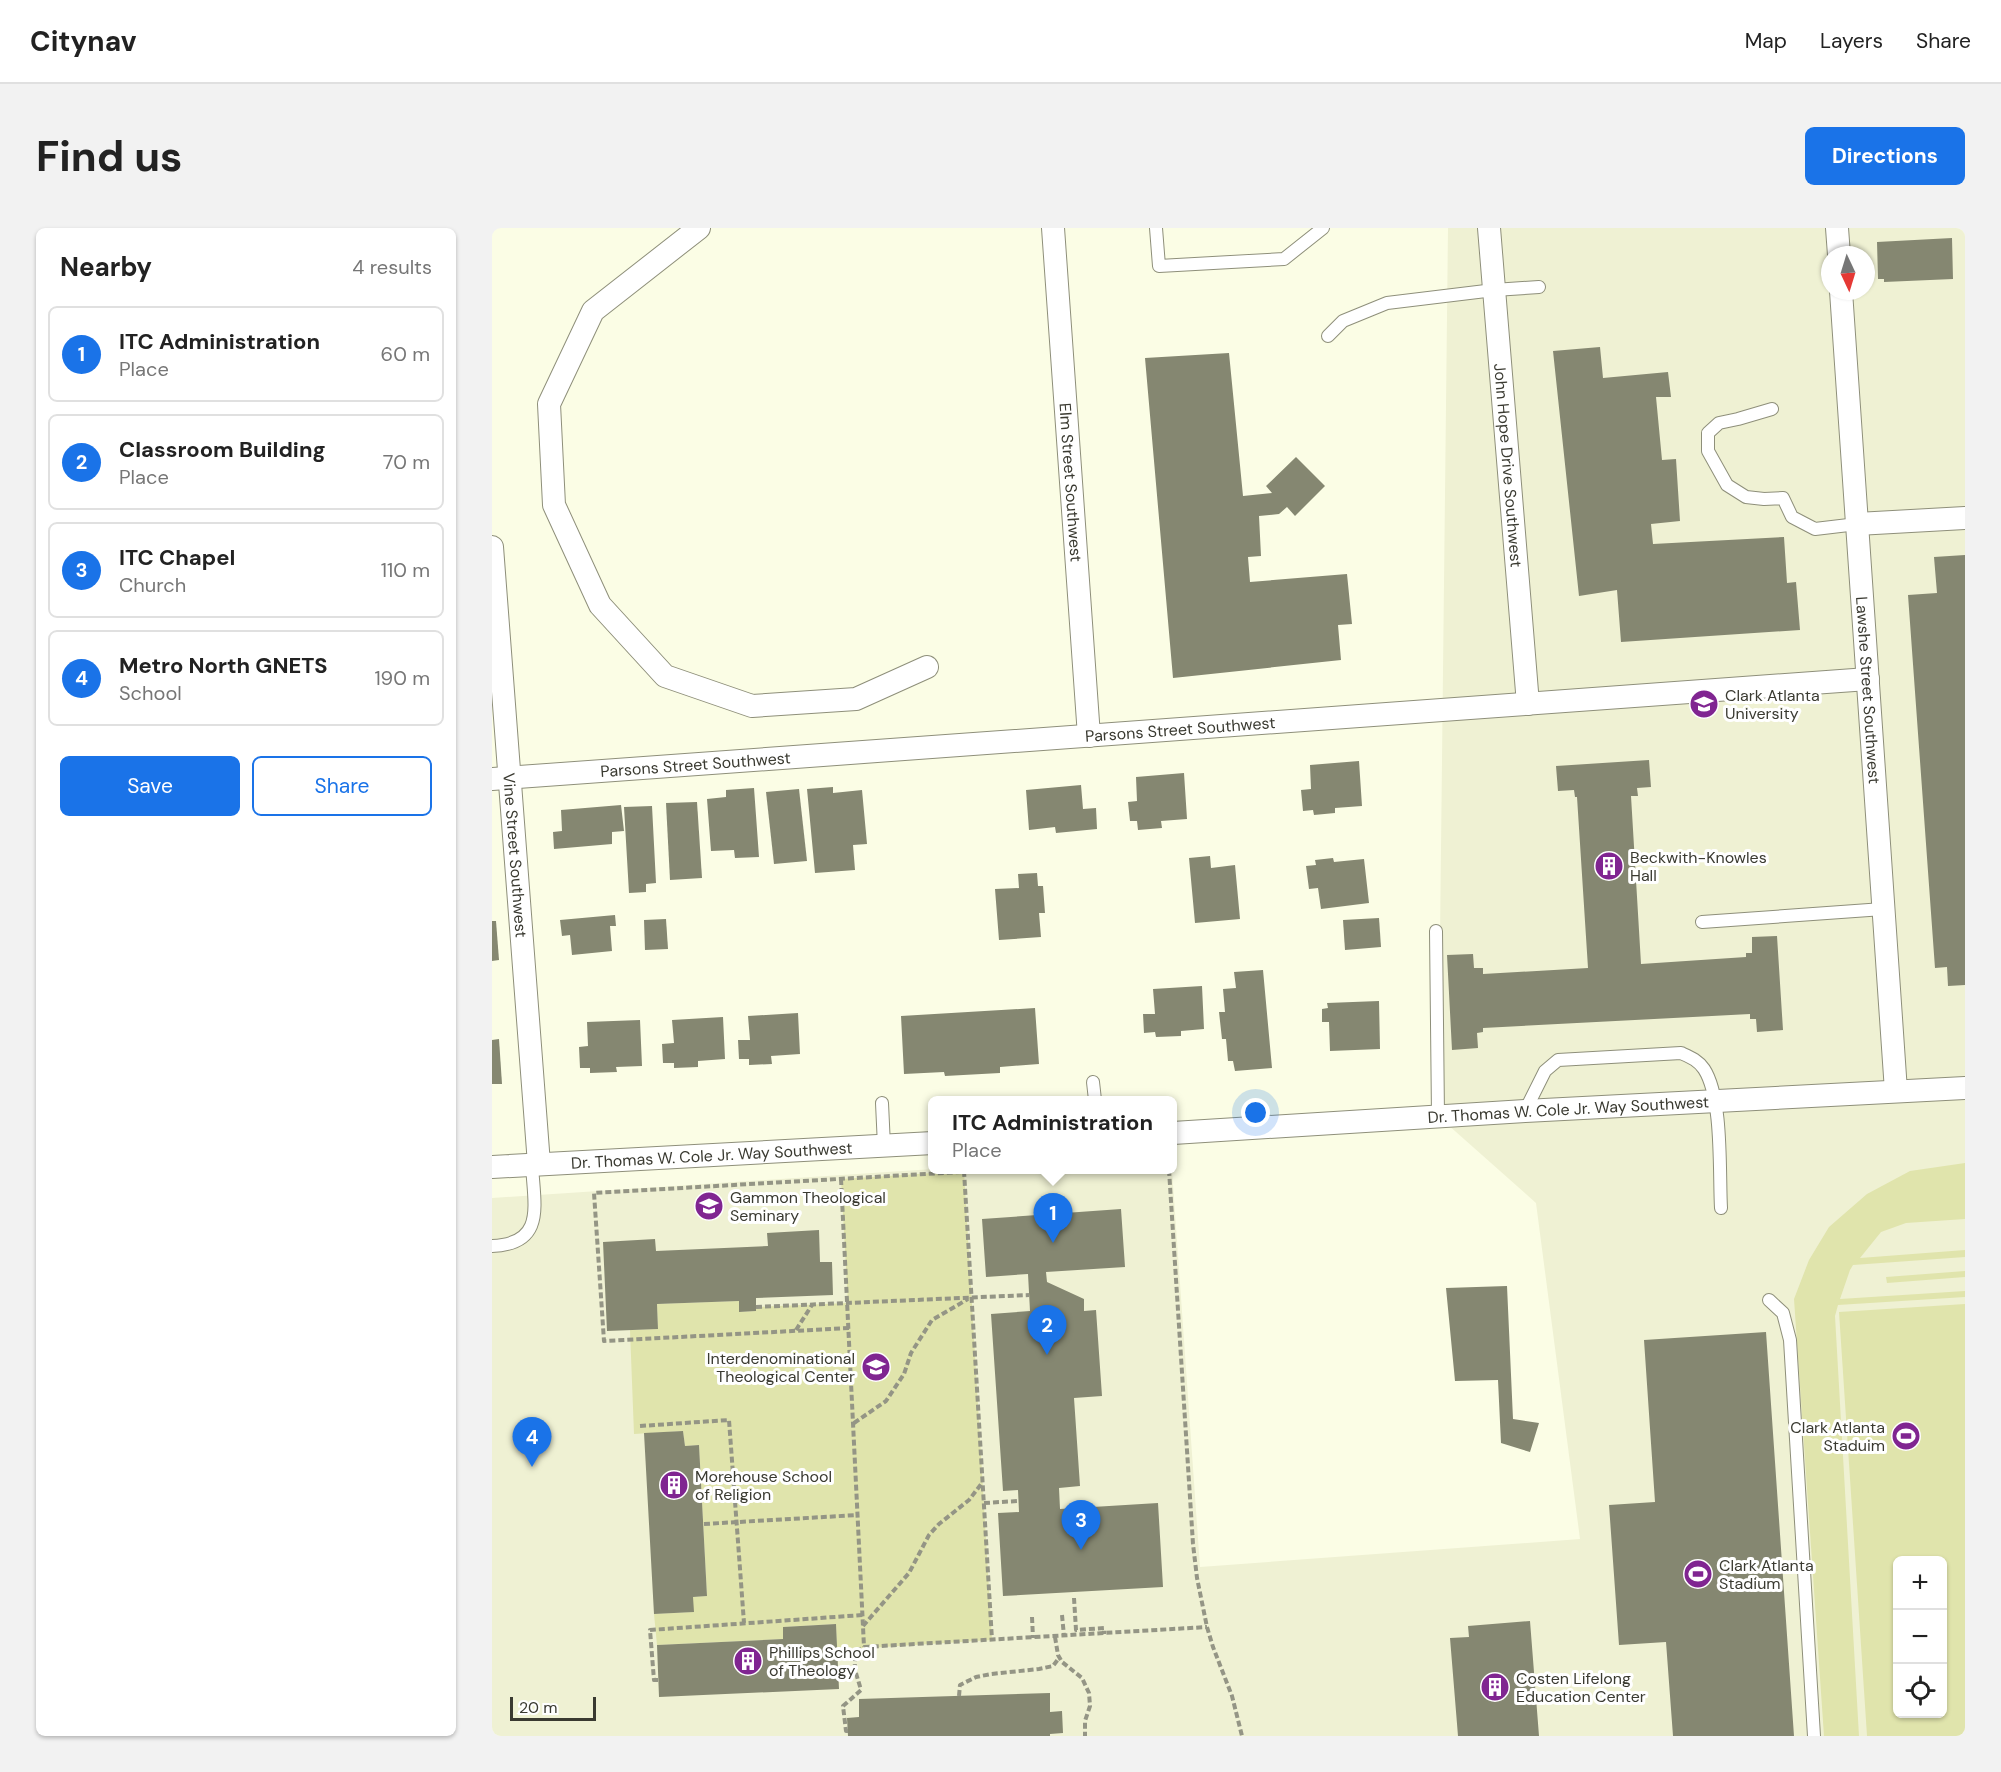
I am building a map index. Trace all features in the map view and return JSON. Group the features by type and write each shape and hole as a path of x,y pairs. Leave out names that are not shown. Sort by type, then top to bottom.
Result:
{"street":[{"path":"699,228 593,312 549,404 554,505 600,605 665,676 752,706 856,699 927,667"},
{"name":"Elm Street Southwest","path":"1053,228 1089,736"},
{"name":"John Hope Drive Southwest","path":"1489,228 1528,704"},
{"path":"1837,228 1838,246"},
{"name":"Lawshe Street Southwest","path":"1842,300 1896,1091"},
{"path":"1857,524 1965,518"},
{"name":"Vine Street Southwest","path":"492,547 501,778 536,1165"},
{"name":"Parsons Street Southwest","path":"501,778 1868,679"},
{"name":"Dr. Thomas W. Cole Jr. Way Southwest","path":"1177,1133 1525,1111 1965,1088"},
{"name":"Dr. Thomas W. Cole Jr. Way Southwest","path":"492,1167 928,1143"}],"lane":[{"path":"1156,228 1159,266 1284,259 1323,228"},
{"path":"1328,336 1343,321 1387,303 1539,287"},
{"path":"1772,409 1719,423 1708,433 1708,451 1726,485 1746,497 1783,498 1792,517 1815,529 1857,524"},
{"path":"1702,922 1883,909"},
{"path":"1436,931 1438,1116"},
{"path":"1525,1111 1545,1071 1558,1060 1681,1053 1696,1060 1704,1070 1716,1101 1721,1208"},
{"path":"1093,1082 1094,1096"},
{"path":"882,1103 884,1146"},
{"path":"492,1246 509,1245 526,1235 533,1226 536,1165"},
{"path":"1769,1300 1783,1313 1790,1340 1814,1736"}],"path":[{"path":"849,1328 604,1341 594,1192 929,1174"},
{"path":"964,1174 992,1640"},
{"path":"1169,1174 1197,1578 1207,1627 1232,1696 1242,1736"},
{"path":"841,1179 864,1647"},
{"path":"756,1308 1029,1295"},
{"path":"854,1423 886,1401 904,1374 920,1336 932,1320 971,1297"},
{"path":"795,1331 812,1305"},
{"path":"640,1426 729,1420 744,1623"},
{"path":"863,1626 909,1573 929,1535 969,1500 983,1482"},
{"path":"984,1503 1018,1501"},
{"path":"704,1524 858,1515"},
{"path":"1074,1598 1076,1630 1104,1628 1104,1634"},
{"path":"658,1680 654,1680 650,1630 862,1615"},
{"path":"1062,1615 1064,1636"},
{"path":"1032,1617 1033,1638"},
{"path":"848,1731 846,1731 843,1706 861,1689 855,1672 855,1662 858,1650 864,1647 1207,1627"},
{"path":"1056,1637 1059,1658 1087,1685 1090,1698 1085,1721 1086,1736"},
{"path":"959,1696 960,1685 976,1677 1053,1666 1059,1658"}],"shaded area":[{"name":"Clark Atlanta University","path":"1448,228 1965,228 1965,1736 492,1736 492,1198 928,1169 928,1174 1172,1174 1200,1567 1580,1539 1536,1203 1438,1116"}],"green space":[{"path":"1965,1163 1965,1219 1906,1223 1881,1232 1860,1258 1965,1250 1965,1257 1853,1265 1840,1299 1965,1291 1965,1297 1838,1305 1835,1316 1859,1736 1824,1736 1794,1299 1809,1260 1829,1227 1867,1194 1910,1171"},
{"path":"928,1173 964,1174 992,1640 837,1650 836,1624 783,1627 783,1639 657,1645 654,1614 693,1612 693,1597 707,1596 699,1445 685,1446 683,1431 634,1434 630,1330 658,1329 657,1304 739,1301 740,1312 756,1311 756,1307 848,1303 841,1179"},
{"path":"1965,1271 1965,1277 1887,1283 1886,1277"},
{"name":"Clark Atlanta Staduim","path":"1965,1304 1965,1736 1867,1736 1839,1312"}],"building":[{"path":"1952,238 1953,279 1884,282 1884,279 1878,279 1877,242"},
{"path":"1600,347 1603,378 1668,372 1671,397 1656,397 1662,460 1676,459 1680,521 1651,524 1653,544 1784,537 1787,583 1796,582 1800,630 1621,642 1617,590 1579,596 1553,351"},
{"path":"1229,353 1243,496 1272,493 1266,486 1296,457 1325,486 1295,516 1287,507 1279,514 1259,516 1261,556 1248,557 1250,582 1347,574 1352,624 1338,625 1341,660 1173,678 1145,358"},
{"path":"1965,555 1965,985 1948,986 1947,967 1935,968 1908,595 1937,593 1934,557"},
{"name":"Beckwith-Knowles Hall","path":"1649,760 1651,787 1637,788 1638,796 1631,796 1641,964 1746,957 1746,953 1752,953 1752,937 1777,936 1783,1030 1757,1032 1756,1019 1750,1019 1750,1014 1483,1028 1483,1032 1477,1033 1478,1048 1452,1050 1447,955 1473,954 1474,968 1483,968 1483,974 1588,968 1577,797 1575,797 1574,790 1558,791 1556,766"},
{"path":"1359,761 1362,806 1335,808 1335,813 1314,815 1313,810 1303,811 1301,790 1311,789 1310,765"},
{"path":"1184,773 1187,819 1161,821 1162,828 1138,830 1137,821 1130,821 1128,802 1137,801 1136,777"},
{"path":"1081,785 1083,809 1096,808 1097,829 1056,833 1055,827 1029,830 1026,790"},
{"path":"833,787 833,793 862,790 867,844 853,845 855,870 815,873 807,789"},
{"path":"754,788 759,857 735,858 734,850 711,851 707,799 726,797 726,790"},
{"path":"799,789 807,861 774,864 766,792"},
{"path":"697,802 702,878 670,880 666,803"},
{"path":"621,805 624,831 612,832 612,844 554,849 553,832 562,831 561,810"},
{"path":"652,806 656,883 646,884 646,892 629,893 624,807"},
{"path":"1210,856 1211,868 1235,865 1240,919 1195,923 1189,858"},
{"path":"1333,858 1334,862 1364,859 1369,903 1321,909 1318,888 1309,889 1306,866 1316,865 1315,860"},
{"path":"1037,873 1038,886 1043,886 1045,913 1039,913 1041,937 999,940 995,889 1019,888 1018,874"},
{"path":"615,915 616,926 610,926 612,951 572,955 570,935 562,936 560,920"},
{"path":"1379,918 1381,947 1345,950 1343,920"},
{"path":"666,919 668,949 645,950 644,920"},
{"path":"492,921 496,921 499,960 492,961"},
{"path":"1263,970 1272,1068 1235,1071 1233,1061 1228,1061 1226,1039 1222,1039 1219,1012 1225,1012 1223,989 1236,988 1234,972"},
{"path":"1202,986 1204,1029 1181,1031 1181,1036 1156,1037 1155,1032 1144,1033 1143,1014 1155,1014 1153,989"},
{"path":"1379,1001 1380,1049 1330,1051 1329,1022 1322,1022 1322,1009 1328,1008 1327,1003"},
{"path":"1035,1008 1039,1064 1000,1067 1000,1073 945,1076 944,1072 904,1074 901,1016"},
{"path":"798,1013 800,1054 771,1056 772,1064 749,1065 749,1059 739,1059 738,1040 750,1040 748,1016"},
{"path":"723,1017 725,1059 698,1061 698,1067 674,1068 674,1063 663,1063 662,1044 674,1043 672,1020"},
{"path":"640,1020 642,1066 616,1067 617,1072 590,1073 590,1068 580,1068 579,1047 588,1046 587,1022"},
{"path":"499,1039 502,1084 492,1084 492,1040"},
{"path":"1121,1209 1125,1267 1046,1272 1047,1282 1084,1299 1084,1311 1096,1310 1102,1396 1074,1398 1080,1486 1059,1488 1060,1509 1158,1503 1163,1587 1003,1596 998,1513 1019,1512 1018,1490 1003,1491 991,1314 1030,1311 1028,1274 986,1277 982,1219"},
{"name":"Gammon Theological Seminary","path":"819,1230 820,1262 832,1262 833,1295 756,1298 756,1311 739,1312 739,1301 657,1304 658,1329 607,1331 603,1242 655,1239 656,1251 768,1246 767,1233"},
{"path":"1507,1286 1513,1419 1539,1423 1530,1452 1501,1443 1498,1380 1455,1381 1446,1288"},
{"name":"Clark Atlanta Stadium","path":"1766,1332 1794,1736 1673,1736 1666,1642 1619,1645 1609,1505 1655,1502 1644,1340"},
{"name":"Morehouse School of Religion","path":"683,1431 685,1446 699,1445 707,1596 693,1597 694,1612 654,1614 644,1433"},
{"name":"Costen Lifelong Education Center","path":"1530,1621 1539,1736 1458,1736 1450,1638 1469,1637 1468,1626"},
{"name":"Phillips School of Theology","path":"836,1624 839,1689 659,1697 657,1645 783,1639 783,1627"},
{"path":"1050,1693 1050,1712 1062,1711 1063,1733 1050,1734 1050,1736 848,1736 847,1718 859,1717 859,1699"}],"place":[{"name":"Clark Atlanta University","path":"1704,704"},
{"name":"Beckwith-Knowles Hall","path":"1609,866"},
{"name":"Gammon Theological Seminary","path":"709,1206"},
{"name":"ITC Administration","path":"1053,1243"},
{"name":"Classroom Building","path":"1047,1355"},
{"name":"Interdenominational Theological Center","path":"876,1367"},
{"name":"Clark Atlanta Staduim","path":"1906,1436"},
{"name":"Metro North GNETS","path":"532,1467"},
{"name":"Morehouse School of Religion","path":"674,1485"},
{"name":"ITC Chapel","path":"1081,1550"},
{"name":"Clark Atlanta Stadium","path":"1698,1574"},
{"name":"Phillips School of Theology","path":"748,1661"},
{"name":"Costen Lifelong Education Center","path":"1495,1687"}]}
